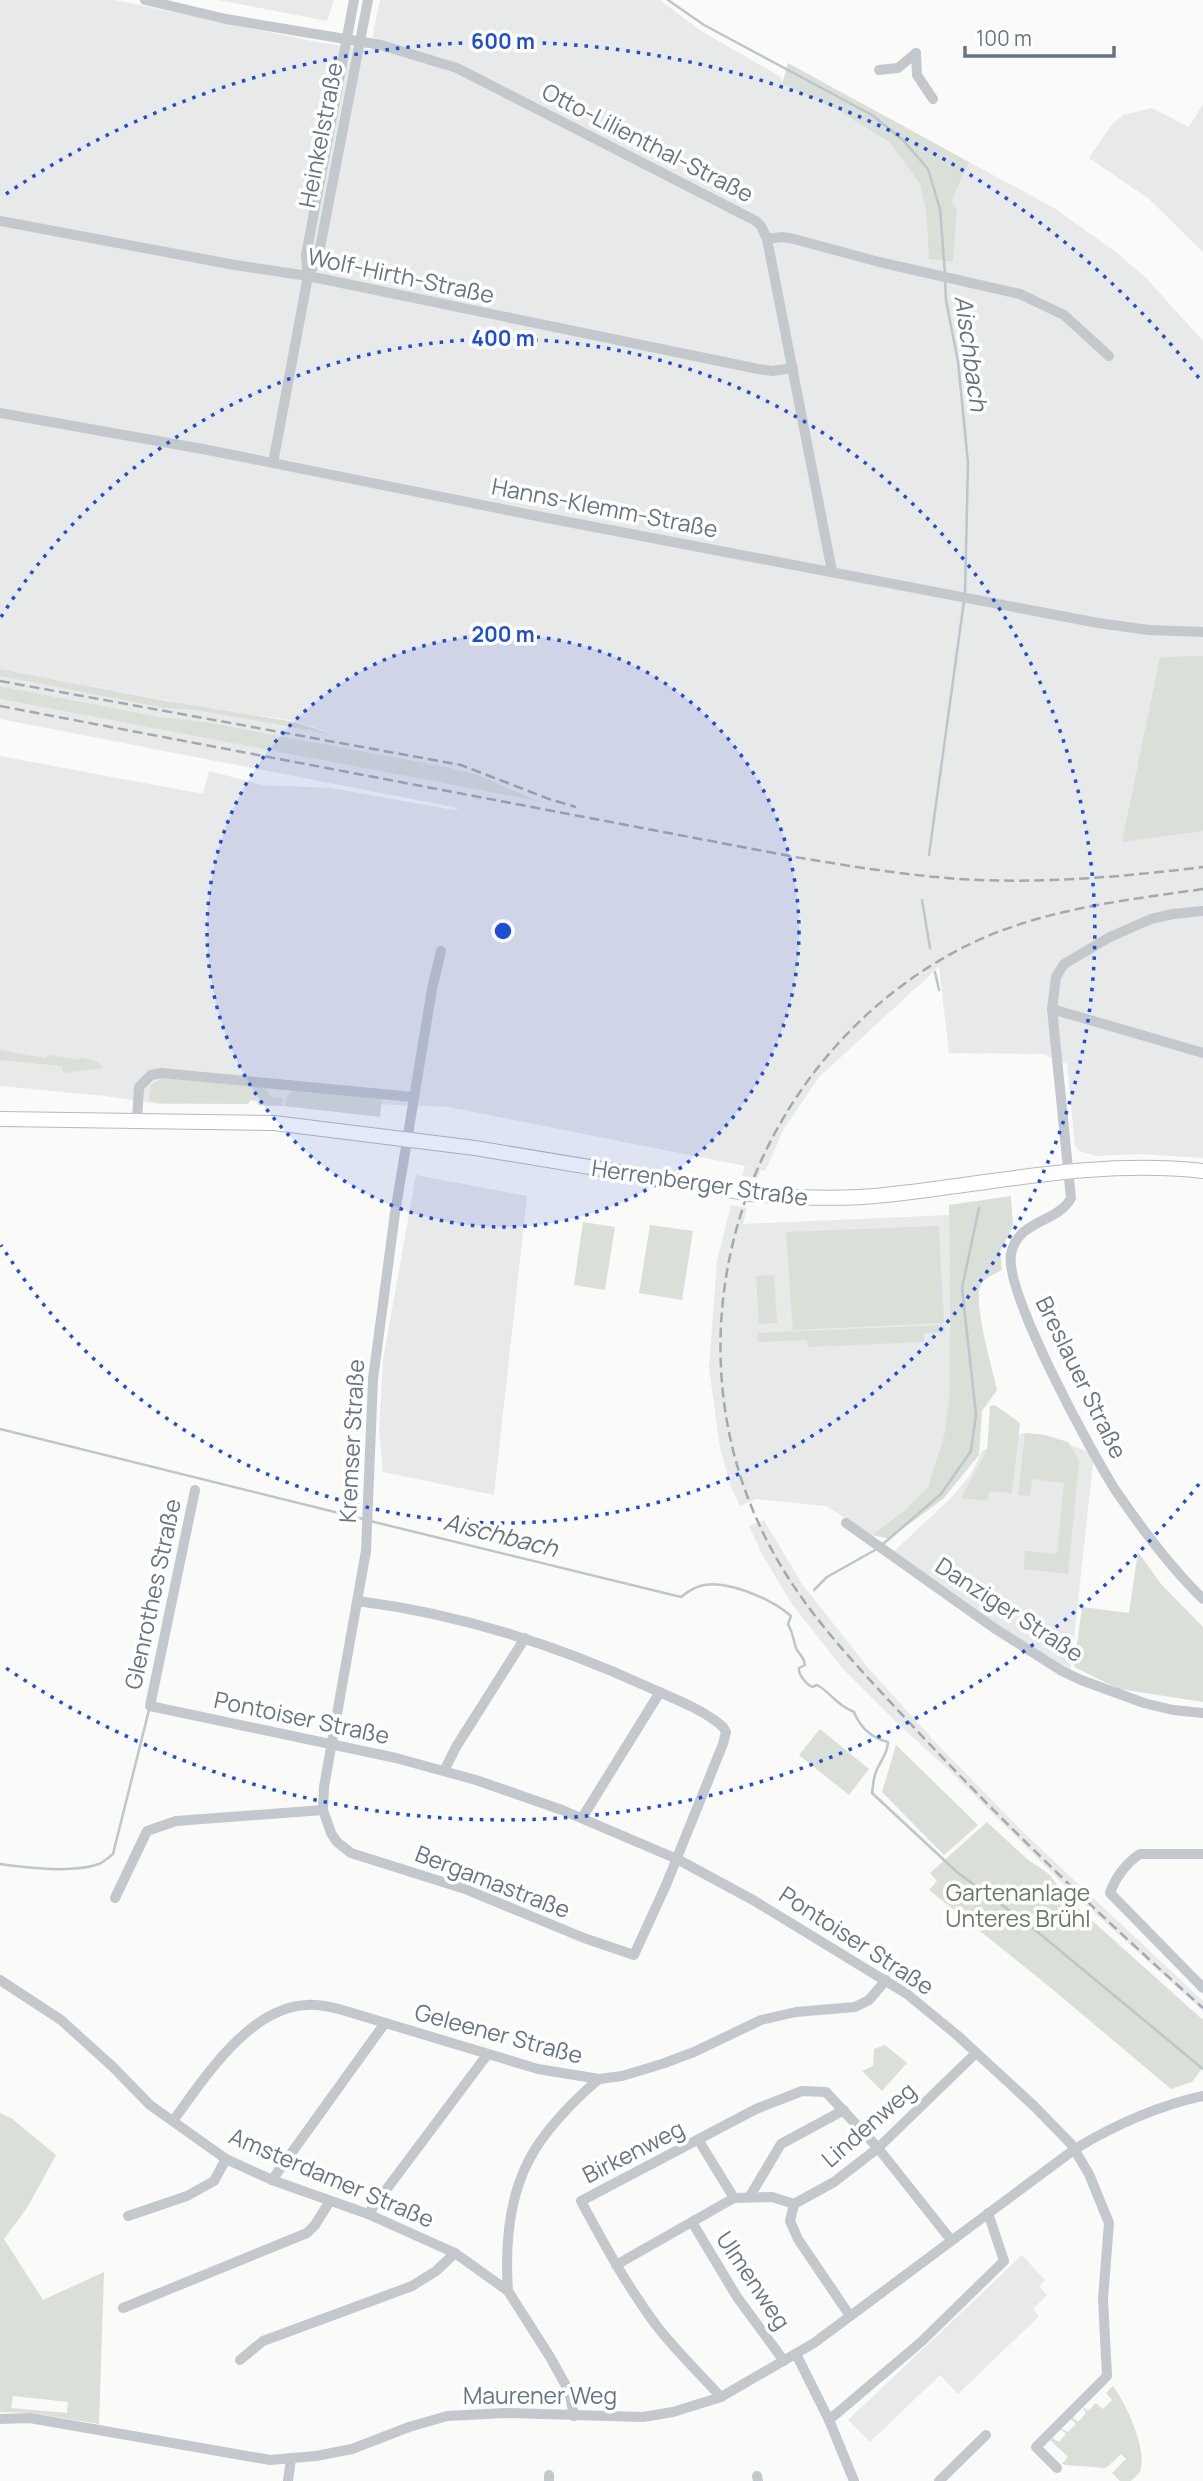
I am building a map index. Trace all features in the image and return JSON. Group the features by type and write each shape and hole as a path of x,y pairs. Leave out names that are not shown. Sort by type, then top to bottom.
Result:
{"main road":[{"name":"Herrenberger Straße","path":"0,1119 274,1123 407,1138 752,1194 792,1197 883,1195 1068,1171 1132,1167 1203,1171"}],"street":[{"name":"Otto-Lilienthal-Straße","path":"145,0 226,19 381,45 467,73 756,221 767,239"},
{"name":"Heinkelstraße","path":"273,463 308,276 306,255 354,0"},
{"name":"Heinkelstraße","path":"308,276 318,258 368,0"},
{"path":"879,70 898,68 916,54 917,75 933,99"},
{"name":"Wolf-Hirth-Straße","path":"0,221 308,276 758,369 773,371 793,368"},
{"path":"832,572 767,239 794,239 857,257 1020,293 1049,306 1077,326 1109,356"},
{"name":"Hanns-Klemm-Straße","path":"0,413 1139,629 1203,632"},
{"path":"1068,1171 1052,1009 1056,977 1064,964 1111,937 1152,919 1203,911"},
{"path":"407,1138 441,951"},
{"path":"1052,1009 1203,1053"},
{"path":"137,1121 139,1087 151,1075 161,1073 413,1097"},
{"name":"Kremser Straße","path":"330,1744 358,1601 368,1527 373,1379 407,1138"},
{"name":"Breslauer Straße","path":"1068,1171 1071,1191 1066,1206 1030,1225 1022,1234 1011,1253 1014,1278 1031,1330 1108,1479 1179,1576 1203,1599"},
{"name":"Glenrothes Straße","path":"150,1706 195,1490"},
{"name":"Danziger Straße","path":"846,1523 994,1628 1062,1671 1144,1703 1203,1713"},
{"path":"358,1601 426,1612 574,1654 660,1692 719,1724 726,1732 723,1744 677,1859"},
{"path":"444,1771 456,1747 525,1638"},
{"path":"582,1818 660,1692"},
{"name":"Pontoiser Straße","path":"150,1706 444,1771 477,1780 582,1818 677,1859 776,1912 919,2003 976,2053 1075,2149 1089,2174 1109,2223 1103,2299 1107,2376 1036,2447 1057,2468"},
{"name":"Bergamastraße","path":"330,1744 324,1810 331,1833 337,1842 351,1853 466,1889 584,1938 634,1955 677,1859"},
{"path":"115,1898 147,1831 176,1821 324,1810"},
{"path":"1203,1854 1140,1854 1132,1859 1121,1873 1110,1893 1203,1988"},
{"name":"Amsterdamer Straße","path":"0,1980 61,2020 150,2105 226,2159 272,2180 368,2214 455,2253 508,2291 569,2391 575,2417"},
{"name":"Geleener Straße","path":"173,2121 234,2043 263,2018 307,2004 332,2008 538,2069 599,2080 662,2064 761,2020 796,2012 855,2007 869,2000 886,1980"},
{"path":"272,2180 385,2023"},
{"name":"Lindenweg","path":"794,2204 834,2182 877,2148 976,2053"},
{"path":"368,2214 487,2054"},
{"path":"508,2291 506,2257 513,2205 529,2160 552,2127 586,2090 599,2080"},
{"name":"Birkenweg","path":"721,2397 687,2362 656,2324 616,2265 581,2201 756,2109 802,2091 826,2092 877,2148 951,2240"},
{"name":"Maurener Weg","path":"0,2419 30,2418 254,2458 291,2459 352,2449 447,2416 505,2413 643,2417 673,2412 721,2397 796,2354 1075,2149 1104,2131 1178,2101 1203,2096"},
{"path":"750,2196 781,2144 844,2110"},
{"path":"699,2141 734,2198"},
{"path":"128,2216 187,2196 214,2181 226,2159"},
{"path":"616,2265 734,2198 772,2197 794,2204 790,2221 798,2239 850,2316"},
{"path":"122,2308 307,2233 316,2225 330,2201"},
{"path":"829,2420 921,2342 1004,2261 988,2213"},
{"name":"Ulmenweg","path":"692,2222 737,2297 784,2361"},
{"path":"240,2360 263,2341 412,2286 436,2271 455,2253"},
{"path":"796,2354 829,2420 854,2481"},
{"path":"939,2481 986,2435"},
{"path":"288,2481 291,2459"}],"shaded area":[{"path":"0,0 115,0 317,42 372,50 380,0 660,0 701,31 781,77 782,84 836,109 889,142 920,184 926,212 929,259 953,262 951,202 969,162 1054,208 1117,253 1146,278 1203,341 1203,1158 1139,1154 1096,1156 1079,1151 1075,1146 1067,1064 1043,1054 949,1053 939,967 819,1077 784,1129 765,1171 761,1170 758,1178 742,1176 745,1166 449,1107 372,1104 308,1108 258,1105 257,1101 250,1100 248,1104 159,1104 0,1086 0,756 203,794 209,771 263,785 331,788 454,810 458,808 0,719 0,699 535,800 479,775 448,767 206,722 159,717 0,686 0,676 163,708 194,710 331,733 295,721 202,707 0,669"},
{"path":"219,0 334,0 327,21"},
{"path":"1203,104 1203,252 1149,199 1089,158 1110,127 1123,115 1152,108 1189,127"},
{"path":"416,1175 527,1196 494,1495 383,1472 379,1431 383,1360"},
{"path":"731,1205 747,1208 743,1224 949,1215 950,1388 945,1432 928,1487 905,1510 872,1535 826,1506 756,1499 740,1506 731,1487 720,1448 709,1368 717,1261"},
{"path":"1025,1433 1045,1435 1094,1454 1070,1675 890,1555 952,1497 971,1474 982,1451 1011,1436"},
{"path":"764,1520 802,1584 870,1670 1024,1833 1203,2001 1203,2011 1066,1887 843,1669 792,1604 763,1556 749,1526"},
{"path":"1022,2255 1045,2280 1039,2286 1047,2295 1033,2309 1039,2316 958,2394 940,2375 870,2442 848,2420"}],"green space":[{"path":"788,63 969,162 951,202 957,209 953,262 929,259 926,212 920,184 889,142 836,109 782,84"},
{"path":"1203,656 1203,831 1122,842 1160,657"},
{"path":"0,669 295,722 331,734 194,710 163,708 0,676"},
{"path":"0,686 159,717 206,722 448,767 479,775 538,801 0,699"},
{"path":"0,1050 45,1058 49,1055 80,1060 81,1057 97,1062 104,1068 63,1073 62,1066 0,1060"},
{"path":"162,1078 266,1087 271,1097 283,1098 282,1106 258,1105 257,1101 250,1100 248,1104 159,1103 149,1100 151,1085"},
{"path":"294,1089 382,1097 380,1117 285,1106 286,1097"},
{"path":"1011,1196 1013,1226 1000,1252 1002,1270 980,1286 981,1322 997,1390 982,1411 979,1455 943,1499 889,1539 872,1535 905,1510 928,1487 945,1432 950,1388 949,1205"},
{"path":"583,1222 615,1227 605,1290 574,1285"},
{"path":"650,1225 693,1231 682,1300 639,1293"},
{"path":"939,1226 944,1323 793,1330 786,1232"},
{"path":"774,1275 777,1323 759,1324 756,1276"},
{"path":"944,1325 945,1332 924,1333 924,1342 808,1347 807,1340 758,1342 757,1333"},
{"path":"995,1405 1020,1423 1012,1493 989,1491 987,1501 961,1498 987,1450 990,1406"},
{"path":"1025,1433 1045,1435 1068,1442 1079,1461 1068,1574 1024,1569 1025,1551 1057,1554 1064,1483 1032,1479 1030,1496 1018,1495"},
{"path":"1138,1552 1161,1584 1203,1627 1203,1702 1119,1689 1074,1667 1082,1607 1129,1613"},
{"path":"820,1729 869,1769 849,1795 799,1755"},
{"path":"896,1745 978,1825 944,1855 882,1792"},
{"name":"Gartenanlage Unteres Brühl","path":"987,1822 1027,1859 1049,1874 1068,1899 1203,2020 1203,2067 1192,2082 1171,2089 929,1890 937,1881 930,1873"},
{"path":"885,2045 907,2063 882,2091 862,2071 873,2066 874,2049"},
{"path":"0,2113 11,2118 56,2155 27,2208 4,2239 43,2300 104,2272 99,2424 32,2413 0,2412","holes":["13,2396 68,2402 67,2413 11,2408"]},
{"path":"1113,2386 1129,2414 1141,2448 1140,2470 1131,2481 1120,2481 1112,2473 1126,2459 1121,2454 1106,2468 1065,2465 1062,2464 1068,2457 1050,2440 1052,2438 1059,2442 1066,2434 1060,2428 1068,2432 1076,2424 1072,2417 1078,2422 1086,2413 1082,2406 1088,2411 1096,2403 1103,2409 1112,2400 1106,2393"}],"waterway":[{"name":"Aischbach","path":"668,0 704,25 872,115 903,140 928,169 940,209 945,274"},
{"name":"Aischbach","path":"945,281 958,362 968,463 965,594"},
{"name":"Aischbach","path":"929,855 964,601"},
{"name":"Aischbach","path":"922,900 930,948"},
{"name":"Aischbach","path":"935,972 939,990"},
{"name":"Aischbach","path":"883,1544 941,1494 971,1451 976,1414 962,1288 979,1208"},
{"path":"0,1429 363,1519"},
{"path":"370,1521 681,1597 693,1589 718,1584 758,1596 782,1609 791,1616 788,1624 805,1665 799,1668 803,1679 812,1687 817,1685 822,1688 854,1712 867,1731 888,1742 875,1775 872,1793 958,1873 1028,1924 1203,2069"},
{"name":"Aischbach","path":"814,1590 827,1577 875,1550"},
{"name":"Aischbach","path":"0,1864 63,1869 88,1867 105,1861 113,1854 149,1710"}],"railway":[{"path":"0,681 461,765 576,807"},
{"path":"0,706 795,857 897,873 1020,881 1112,877 1203,867"},
{"path":"1203,889 1078,909 1047,916 987,936 958,950 884,1000 822,1062 774,1134 741,1214 723,1298 722,1384 738,1469 773,1552 818,1619 870,1680 978,1795 1089,1903 1203,2008"}]}
